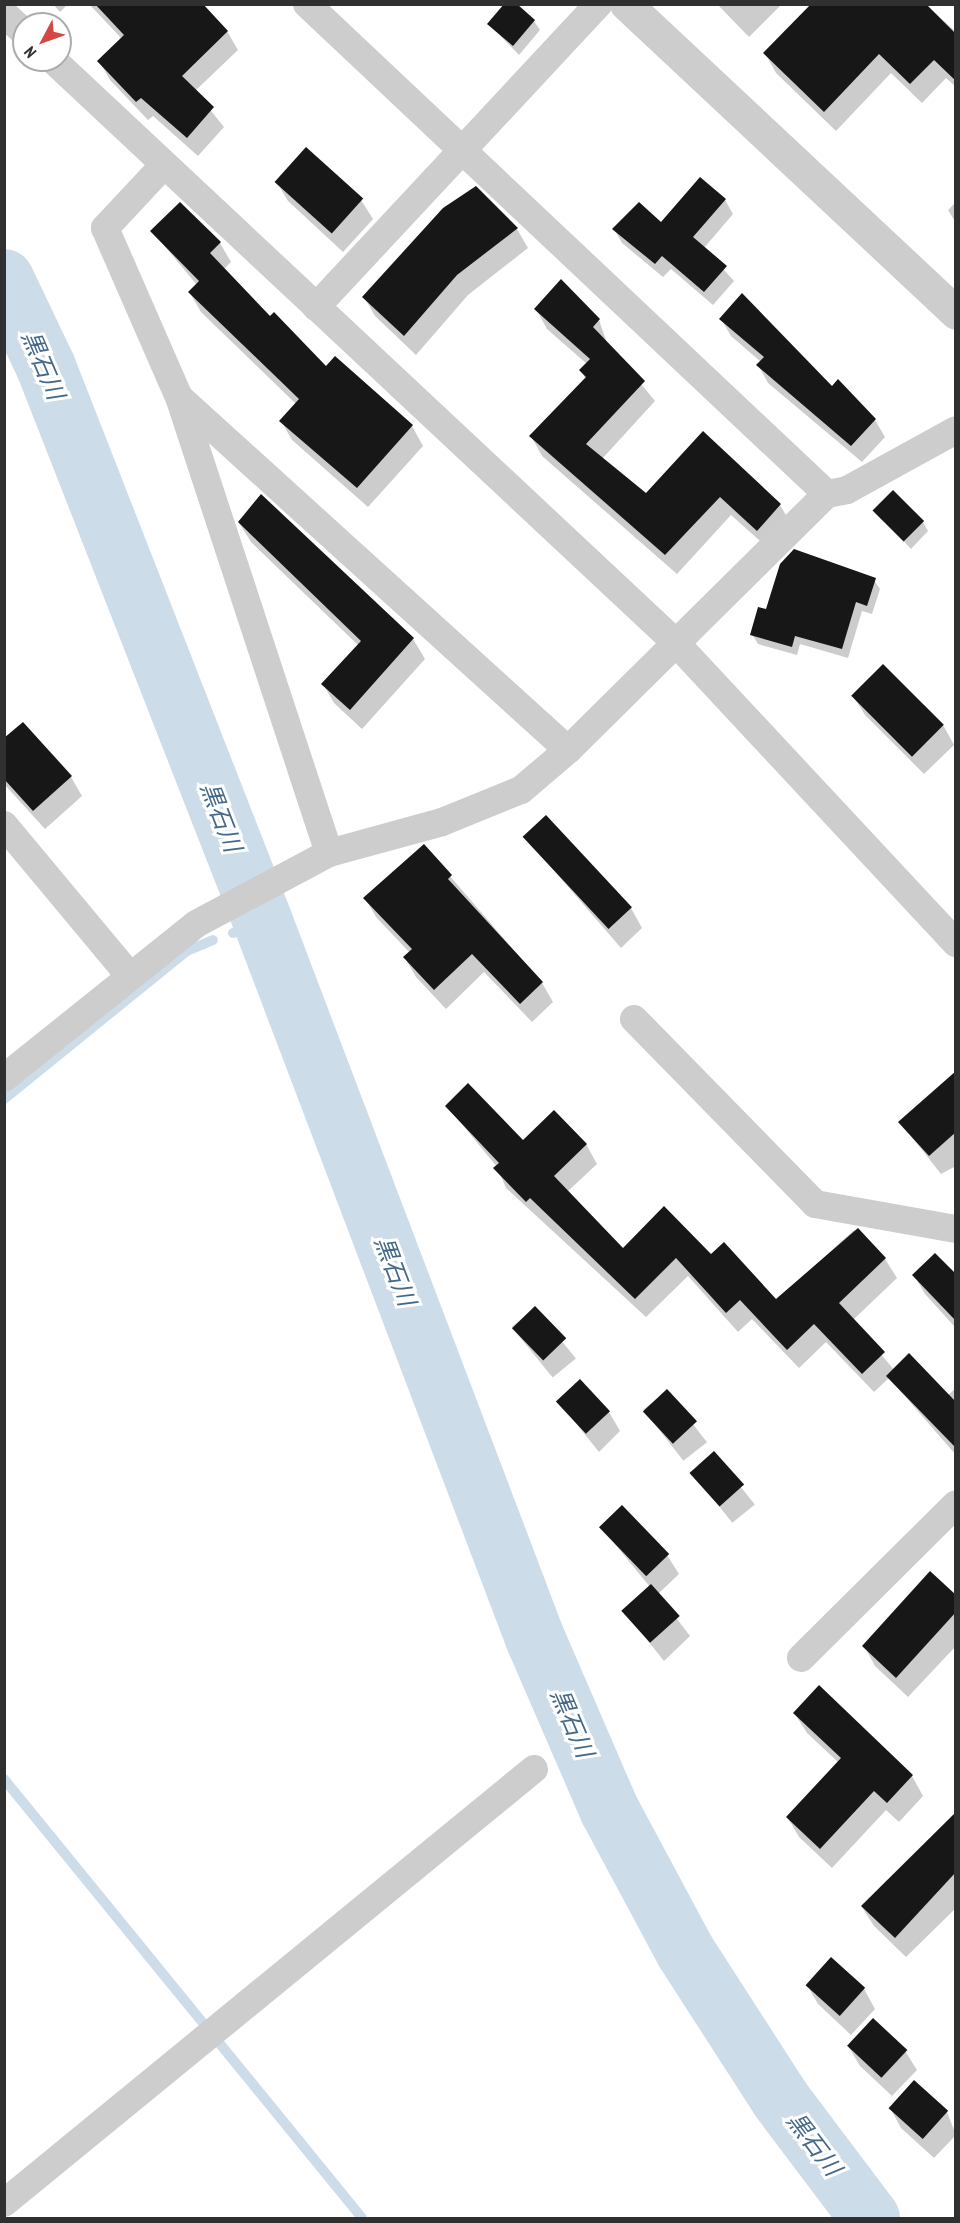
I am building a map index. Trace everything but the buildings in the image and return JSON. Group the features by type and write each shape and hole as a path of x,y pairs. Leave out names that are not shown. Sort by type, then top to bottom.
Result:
{"street":[{"path":"307,4 464,149 827,494"},
{"path":"316,307 599,4"},
{"path":"626,4 956,313"},
{"path":"65,72 163,166 675,642 956,943"},
{"path":"163,166 105,228 179,397 329,853"},
{"path":"179,397 568,750"},
{"path":"4,1078 129,975 196,924 329,853 442,822 521,790 568,750 827,494 847,490 956,430"},
{"path":"4,825 129,975"},
{"path":"634,1019 815,1204 956,1229"},
{"path":"801,1658 955,1506"},
{"path":"4,2203 534,1769"}],"waterway":[{"name":"黒石川","path":"4,279 46,367 263,922 535,1638 610,1811 685,1951 781,2100 870,2218"},
{"path":"233,933 263,922"},
{"path":"4,1099 187,951 213,940"},
{"path":"4,1779 362,2218"}]}
